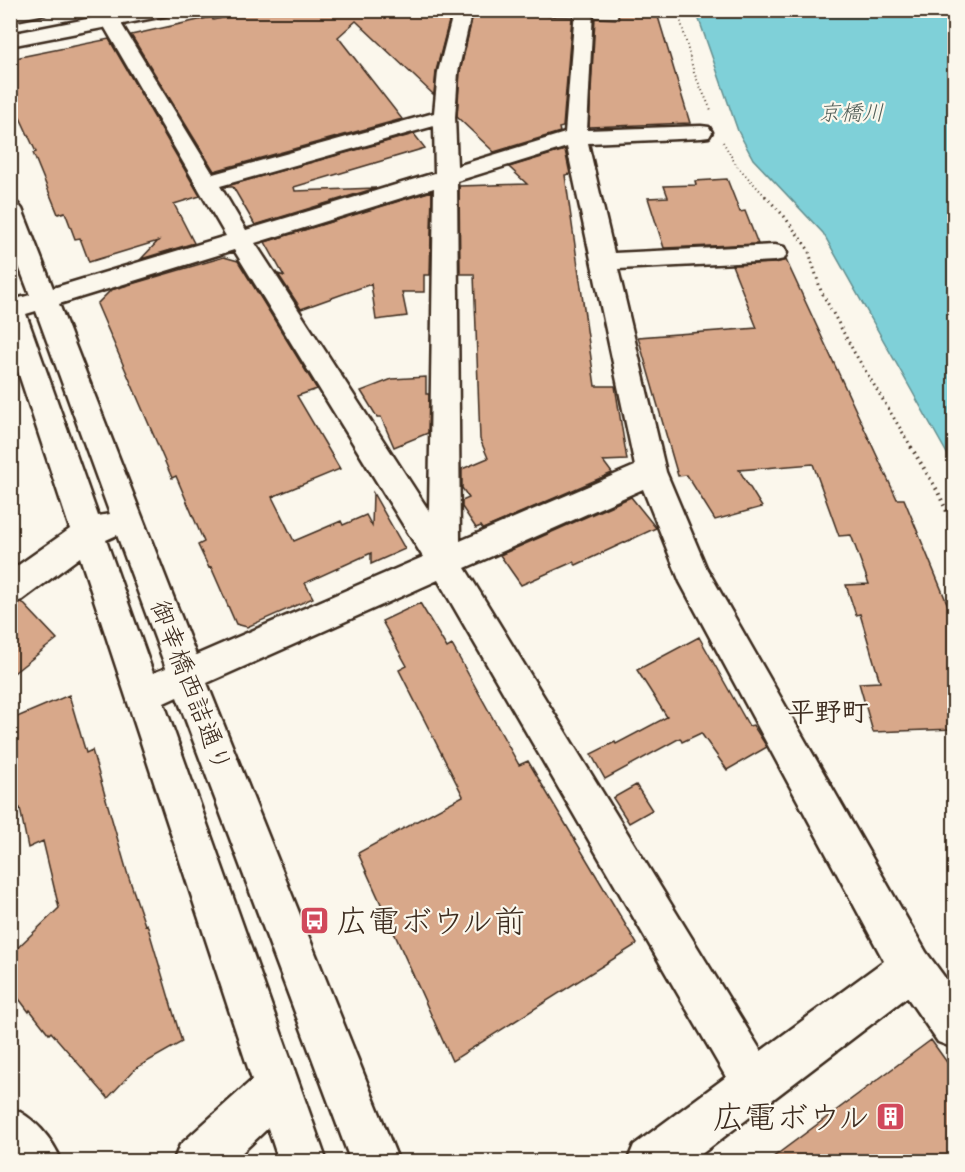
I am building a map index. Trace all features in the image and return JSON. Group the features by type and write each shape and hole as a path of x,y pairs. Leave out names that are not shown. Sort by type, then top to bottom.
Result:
{"main road":[{"path":"10,16 38,10"},
{"path":"10,40 164,10"},
{"path":"444,562 446,179 444,117 448,72 463,10"},
{"path":"584,10 576,137 651,472 692,572 911,967 954,1026"},
{"path":"110,21 240,239 444,562 755,1083"},
{"path":"206,183 444,117"},
{"path":"19,306 446,179 576,137 712,129"},
{"name":"御幸橋西詰通り","path":"10,209 19,306 87,534 303,1161"},
{"path":"604,262 775,253"},
{"name":"御幸橋西詰通り","path":"19,306 127,518 375,1161"},
{"path":"142,695 651,472"},
{"path":"10,590 87,534 127,518"},
{"path":"651,1161 911,967"},
{"path":"197,1161 278,1087"},
{"path":"10,1130 38,1161"}],"path":[{"path":"678,10 694,73 712,129 737,166 784,216 808,249 827,301 854,352 937,490 954,527"}],"water":[{"name":"京橋川","path":"696,11 954,11 954,466 823,233 753,159 738,131"}],"building":[{"path":"264,10 452,10 436,71 434,95 356,21 338,37 402,119 214,171 131,35 212,17 213,20"},
{"path":"474,10 548,10 548,16 572,17 563,127 559,128 560,132 494,152 457,117 460,72"},
{"path":"656,10 690,123 589,127 595,18 619,19 617,11"},
{"path":"109,39 200,196 174,204 194,243 141,259 158,241 89,262 80,238 75,239 65,212 58,214 33,153 36,152 10,96 10,61"},
{"path":"414,134 425,148 294,187 295,191 376,188 255,225 233,187 223,187"},
{"path":"565,150 570,174 565,175 595,386 615,386 627,460 603,461 612,473 483,529 481,526 476,528 462,507 462,501 469,498 462,488 462,469 488,458 480,439 474,274 460,274 459,186 527,184 509,167"},
{"path":"727,179 740,212 745,211 758,244 664,248 648,198 668,197 664,186 696,185 695,181"},
{"path":"432,191 430,275 424,275 424,292 402,292 407,316 376,320 371,284 301,309 278,274 284,276 265,242"},
{"path":"224,257 238,261 317,389 297,396 340,469 272,497 294,541 341,521 343,525 366,515 372,526 373,493 405,549 371,564 371,553 305,583 313,598 247,627 236,624 211,567 209,568 198,545 204,542 176,476 172,478 97,304 111,290"},
{"path":"786,260 897,499 904,499 954,620 954,729 873,732 859,683 880,682 860,614 856,615 846,585 869,584 851,535 839,536 813,464 739,470 762,507 715,520 687,475 678,476 638,337 757,328 732,265 775,263"},
{"path":"426,377 426,394 429,394 428,433 394,447 381,417 377,417 361,391 392,379"},
{"path":"631,497 656,528 576,565 573,562 521,585 500,555"},
{"path":"22,602 57,639 10,676 10,606"},
{"path":"420,603 447,648 452,645 519,765 528,761 637,944 452,1061 358,853 463,796 399,670 407,666 382,621"},
{"path":"699,637 749,726 753,725 767,747 727,770 701,733 682,742 680,738 605,779 591,754 615,742 616,744 667,717 637,670"},
{"path":"69,695 86,753 92,750 127,872 145,925 147,924 182,1042 136,1068 108,1098 51,1032 49,1034 30,1010 29,1012 10,987 10,955 59,908 43,841 28,848 20,808 10,812 10,720"},
{"path":"636,785 652,810 629,823 613,798"},
{"name":"広電ボウル","path":"931,1040 954,1072 954,1161 768,1161"}],"place":[{"name":"広電ボウル前","path":"315,921"},
{"name":"広電ボウル","path":"891,1117"}],"district":[{"name":"平野町","path":"828,712"}]}
